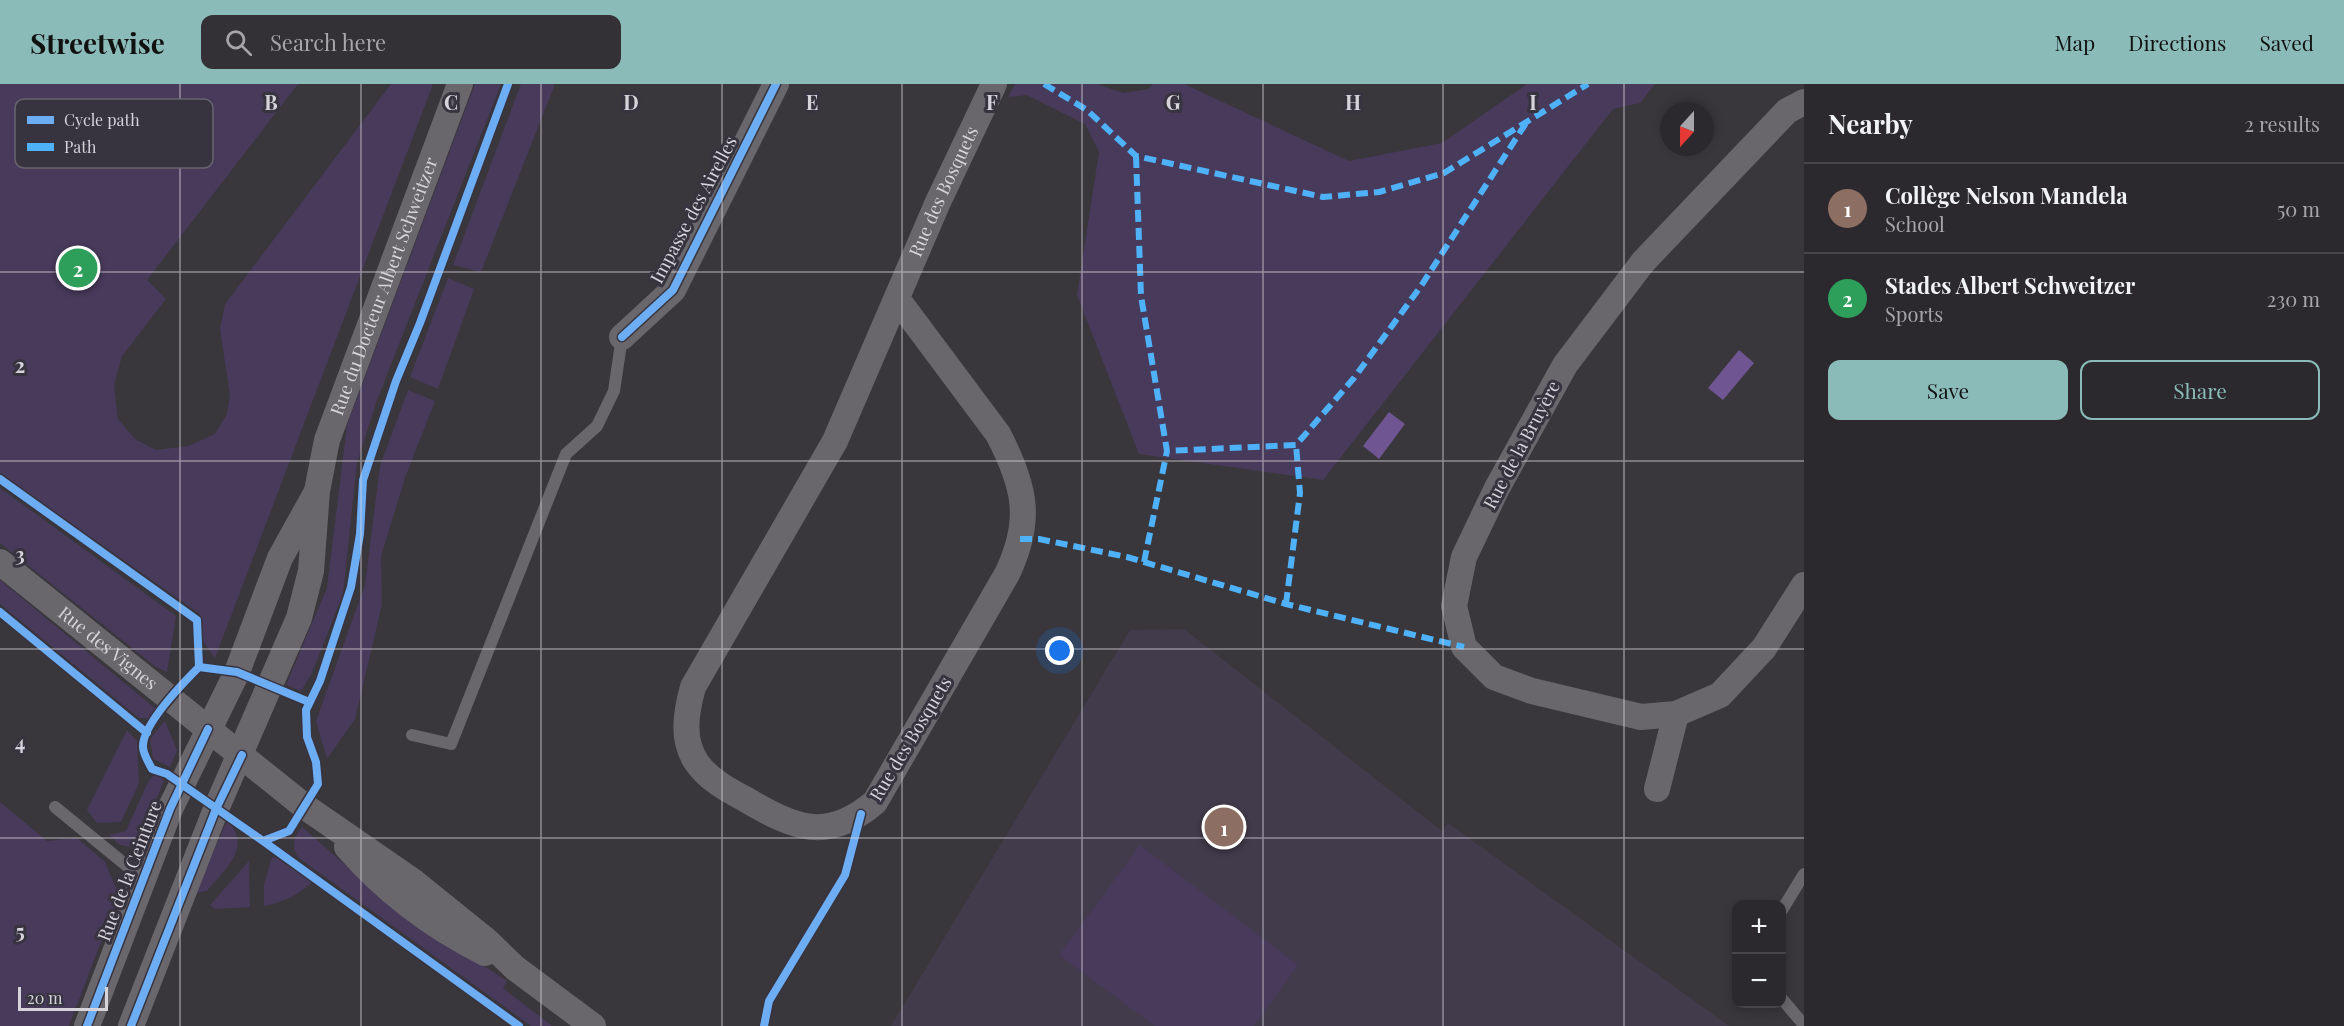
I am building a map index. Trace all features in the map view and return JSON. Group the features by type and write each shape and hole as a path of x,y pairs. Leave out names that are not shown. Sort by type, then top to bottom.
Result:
{"street":[{"name":"Rue du Docteur Albert Schweitzer","path":"242,755 299,618 307,590 317,491 332,422 460,84"},
{"name":"Impasse des Airelles","path":"622,337 673,290 776,84"},
{"name":"Rue des Bosquets","path":"898,300 998,434 1010,455 1022,493 1020,539 1007,574 875,802 845,823 824,827 805,826 786,821 761,809 708,776 696,763 689,744 686,710 693,687 836,441 938,202 994,84"},
{"name":"Rue de la Bruyère","path":"1804,102 1787,111 1643,262 1572,356 1497,488 1464,557 1454,606 1464,647 1494,677 1532,691 1641,717 1676,714 1720,695 1764,648 1804,585"},
{"name":"Rue du Docteur Albert Schweitzer","path":"208,729 237,672 280,558 317,491"},
{"name":"Rue des Vignes","path":"0,562 327,824 359,843 423,890 486,940 515,968 593,1026"},
{"path":"1657,789 1676,714"},
{"name":"Rue de la Ceinture","path":"87,1026 170,808 208,729"},
{"path":"131,1026 216,809 242,755"}],"lane":[{"path":"412,735 451,744 566,454 597,426 614,391 622,337"},
{"path":"55,807 143,879"},
{"path":"1786,903 1804,874"},
{"path":"1786,1004 1804,1025"}],"shaded area":[{"path":"0,84 298,84 147,280 166,299 122,356 114,385 118,419 135,439 156,450 188,446 215,434 227,414 230,395 220,329 225,304 391,84 433,84 215,658 201,638 200,614 0,473"},
{"path":"475,84 501,84 376,403 357,463 343,594 311,675 301,691 286,685 327,588 347,425"},
{"path":"521,84 555,84 481,272 453,265"},
{"path":"1015,84 1097,84 1123,93 1149,89 1153,84 1184,84 1349,161 1442,143 1527,84 1655,84 1640,103 1613,109 1323,480 1139,454 1077,295 1099,152 1085,124 1027,95 1008,97"},
{"path":"448,278 474,289 438,389 410,377"},
{"path":"1739,350 1754,363 1723,400 1708,388"},
{"path":"408,390 435,401 406,475 381,556 382,604 355,719 327,759 316,721 365,585 380,466"},
{"path":"1389,412 1405,424 1379,459 1363,446"},
{"path":"0,488 176,616 167,672 156,667 0,543"},
{"path":"0,580 156,709 150,718 139,718 0,604"},
{"path":"1184,629 1442,831 1448,823 1729,1026 891,1026 1130,630"},
{"path":"165,721 177,750 170,767 153,759 150,739"},
{"path":"127,730 137,741 139,783 121,822 97,823 87,810"},
{"path":"155,774 164,780 137,848 120,845 109,835 126,831 148,782"},
{"path":"0,802 47,841 77,838 105,862 119,895 69,1026 0,1026"},
{"path":"227,821 235,830 238,840 234,858 207,891 195,893"},
{"path":"302,827 392,906 507,981 503,988 552,1026 531,1026 299,858 294,842"},
{"path":"1140,845 1298,965 1254,1026 1155,1026 1059,955"},
{"path":"272,857 277,858 312,882 290,898 264,906 264,884"},
{"path":"249,861 250,907 215,909 210,905"}],"marked path":[{"path":"1044,84 1087,110 1136,156 1323,197 1379,192 1444,173 1588,84"},
{"path":"1136,156 1141,296 1167,451 1296,445 1354,378 1421,286 1526,123"},
{"path":"1286,604 1300,493 1296,445"},
{"path":"1144,562 1167,451"},
{"path":"1020,539 1039,539 1127,557 1286,604 1464,647"}],"cycle path":[{"path":"309,702 237,672 199,667 156,716 145,738 144,753 152,769 167,774 263,841 289,831 318,784 316,762 307,737 306,710 320,681 351,587 360,534 363,480 396,381 420,323 508,84"},
{"path":"622,337 673,290 776,84"},
{"path":"0,479 197,620 199,667"},
{"path":"0,612 147,733"},
{"path":"87,1026 170,809 208,729"},
{"path":"131,1026 216,809 242,755"},
{"path":"764,1026 769,1001 845,875 861,814"},
{"path":"263,841 519,1026"}],"place":[{"name":"Stades Albert Schweitzer","path":"78,268"},
{"name":"Collège Nelson Mandela","path":"1224,827"}]}
